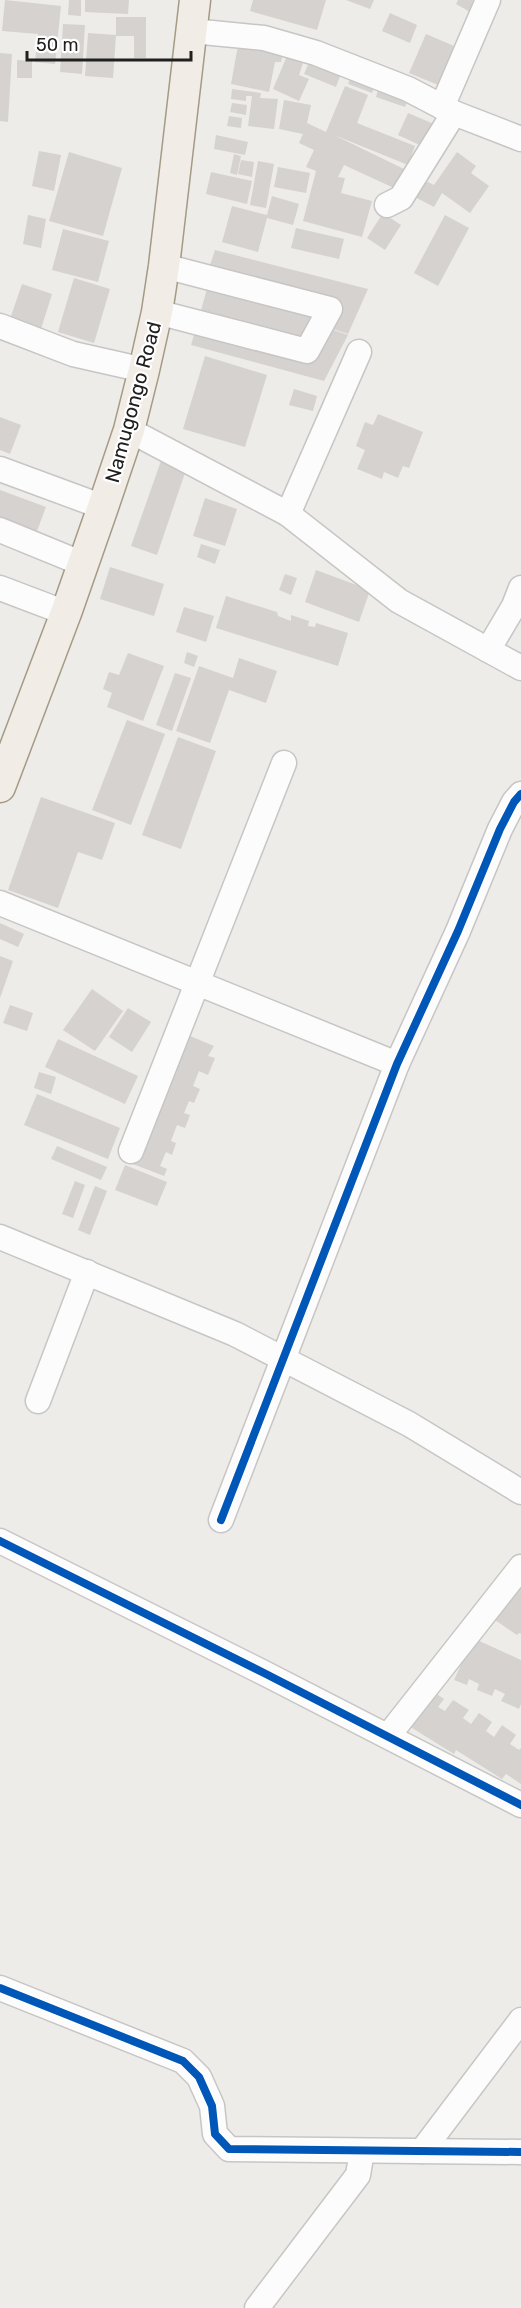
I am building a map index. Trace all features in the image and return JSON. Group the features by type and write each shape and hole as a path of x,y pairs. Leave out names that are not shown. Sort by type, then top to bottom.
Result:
{"main road":[{"name":"Namugongo Road","path":"0,787 104,507 129,430 144,370 157,312 164,266 195,0"}],"street":[{"path":"387,205 401,198 448,110 488,0"},
{"path":"192,30 264,38 316,52 408,88 448,110 521,139"},
{"path":"157,312 307,351 330,309 164,266"},
{"path":"0,326 73,354 144,370"},
{"path":"288,514 359,352"},
{"path":"129,430 288,514 399,601 521,668"},
{"path":"0,469 104,507"},
{"path":"0,530 83,564"},
{"path":"0,588 66,613"},
{"path":"488,650 514,606 521,588"},
{"path":"131,1151 284,763"},
{"path":"221,1520 397,1064 458,932 500,829 521,794"},
{"path":"0,903 397,1064"},
{"path":"0,1237 235,1334 410,1424 521,1492"},
{"path":"38,1401 87,1272"},
{"path":"0,1541 521,1805"},
{"path":"388,1736 521,1566"},
{"path":"0,1988 183,2061 199,2076 212,2106 215,2134 229,2149 521,2152"},
{"path":"422,2151 521,2020"},
{"path":"257,2308 357,2175 362,2151"}],"building":[{"path":"5,0 61,6 55,64 35,62 38,34 2,31"},
{"path":"69,0 81,0 81,16 68,15"},
{"path":"85,0 129,0 128,14 85,12"},
{"path":"253,0 326,0 317,30 250,11"},
{"path":"346,0 374,0 370,9"},
{"path":"458,0 473,0 470,12 456,4"},
{"path":"390,13 417,25 410,43 382,31"},
{"path":"116,17 146,17 146,58 134,58 134,36 116,36"},
{"path":"63,24 85,25 82,74 60,72"},
{"path":"88,33 116,35 113,78 85,76"},
{"path":"426,34 454,46 438,85 409,73"},
{"path":"238,45 283,53 281,62 275,62 269,92 231,84"},
{"path":"0,53 12,54 8,122 0,121"},
{"path":"287,56 303,63 299,75 309,79 299,101 273,89"},
{"path":"311,58 342,71 336,87 304,74"},
{"path":"17,60 32,61 32,78 17,78"},
{"path":"352,74 376,83 372,93 348,84"},
{"path":"345,86 368,95 357,123 415,146 408,165 334,135 404,169 394,188 344,165 338,177 345,178 341,193 372,201 362,237 303,221 316,171 306,167 314,150 299,143 303,134 279,129 284,100 311,105 307,123 326,132"},
{"path":"379,86 409,96 405,107 376,97"},
{"path":"232,89 261,93 260,98 278,99 274,129 248,126 252,96 246,96 246,101 231,99"},
{"path":"232,103 247,105 246,115 230,112"},
{"path":"408,113 434,124 424,147 398,135"},
{"path":"229,116 242,118 241,128 227,126"},
{"path":"216,135 248,142 245,155 214,149"},
{"path":"39,151 61,155 54,191 32,186"},
{"path":"69,152 122,168 103,236 49,221"},
{"path":"457,152 476,166 471,173 489,186 470,213 442,193 434,207 411,195 420,178 434,185"},
{"path":"234,154 241,156 237,175 230,173"},
{"path":"241,160 254,162 252,177 238,174"},
{"path":"258,161 274,164 266,208 250,205"},
{"path":"278,167 310,173 306,193 274,187"},
{"path":"211,172 252,181 247,204 206,194"},
{"path":"272,196 299,204 293,225 267,218 258,252 222,242 232,206 267,215"},
{"path":"383,213 401,225 385,250 367,238"},
{"path":"28,215 46,219 41,248 23,244"},
{"path":"445,215 469,228 438,286 414,273"},
{"path":"296,228 344,239 339,259 291,248"},
{"path":"63,229 109,241 98,282 52,270"},
{"path":"215,250 368,289 348,334 327,327 340,301 209,268"},
{"path":"74,278 110,289 94,343 58,332"},
{"path":"22,284 52,294 41,329 10,319"},
{"path":"208,285 311,314 302,343 200,314"},
{"path":"328,328 348,335 324,381 191,345 195,331 311,359"},
{"path":"205,356 267,375 245,447 183,429"},
{"path":"294,389 317,396 313,411 289,405"},
{"path":"378,414 423,432 409,468 403,466 398,478 384,472 382,479 357,469 365,450 356,446 365,422 373,425"},
{"path":"0,417 21,425 10,454 0,450"},
{"path":"162,458 187,467 157,555 131,546"},
{"path":"0,490 46,507 37,531 0,517"},
{"path":"205,498 237,509 225,546 193,536"},
{"path":"201,544 220,550 215,564 197,557"},
{"path":"110,567 164,584 154,616 100,599"},
{"path":"316,570 370,590 359,622 305,602"},
{"path":"285,574 297,578 291,595 279,590"},
{"path":"226,596 277,612 278,616 291,621 291,615 309,621 308,626 315,627 316,623 348,633 338,666 216,628"},
{"path":"184,607 214,616 206,642 176,632"},
{"path":"187,652 198,656 194,667 184,663"},
{"path":"128,653 164,666 143,721 107,707 112,693 103,689 109,672 119,675"},
{"path":"239,658 277,671 266,703 229,690 210,743 176,731 199,666 233,678"},
{"path":"175,673 191,678 172,731 156,725"},
{"path":"127,720 165,734 131,825 92,810"},
{"path":"178,737 216,751 181,849 142,835"},
{"path":"41,797 115,823 102,860 78,852 58,908 8,890"},
{"path":"0,923 24,934 18,947 0,939"},
{"path":"0,956 13,961 0,998"},
{"path":"92,989 123,1011 95,1051 63,1030"},
{"path":"10,1005 33,1013 27,1031 3,1023"},
{"path":"128,1008 151,1022 132,1052 109,1037"},
{"path":"183,1033 214,1046 208,1056 215,1058 208,1075 199,1071 193,1086 200,1089 194,1103 189,1101 184,1113 190,1115 185,1128 177,1125 171,1141 176,1143 172,1155 166,1152 160,1166 167,1169 164,1176 130,1163"},
{"path":"58,1039 138,1076 125,1104 45,1067"},
{"path":"39,1072 56,1077 51,1094 34,1088"},
{"path":"37,1094 120,1128 108,1159 24,1125"},
{"path":"57,1146 107,1167 101,1180 51,1159"},
{"path":"125,1165 167,1182 157,1206 115,1190"},
{"path":"75,1181 85,1185 73,1218 62,1214"},
{"path":"95,1186 107,1191 90,1235 78,1230"},
{"path":"521,1586 521,1634 517,1635 492,1618"},
{"path":"473,1638 521,1660 519,1709 501,1701 505,1694 495,1689 492,1696 477,1690 479,1684 469,1679 467,1685 454,1680"},
{"path":"428,1688 444,1699 438,1707 445,1711 453,1700 469,1710 463,1718 471,1724 479,1713 492,1722 486,1731 494,1737 502,1725 516,1735 510,1744 519,1750 521,1748 521,1784 506,1774 502,1779 456,1750 454,1754 404,1723"}],"cycle path":[{"path":"221,1520 397,1064 458,931 500,829 514,802 521,794"},
{"path":"0,1541 521,1805"},
{"path":"0,1988 183,2061 199,2077 212,2106 215,2134 229,2149 521,2152"}]}
